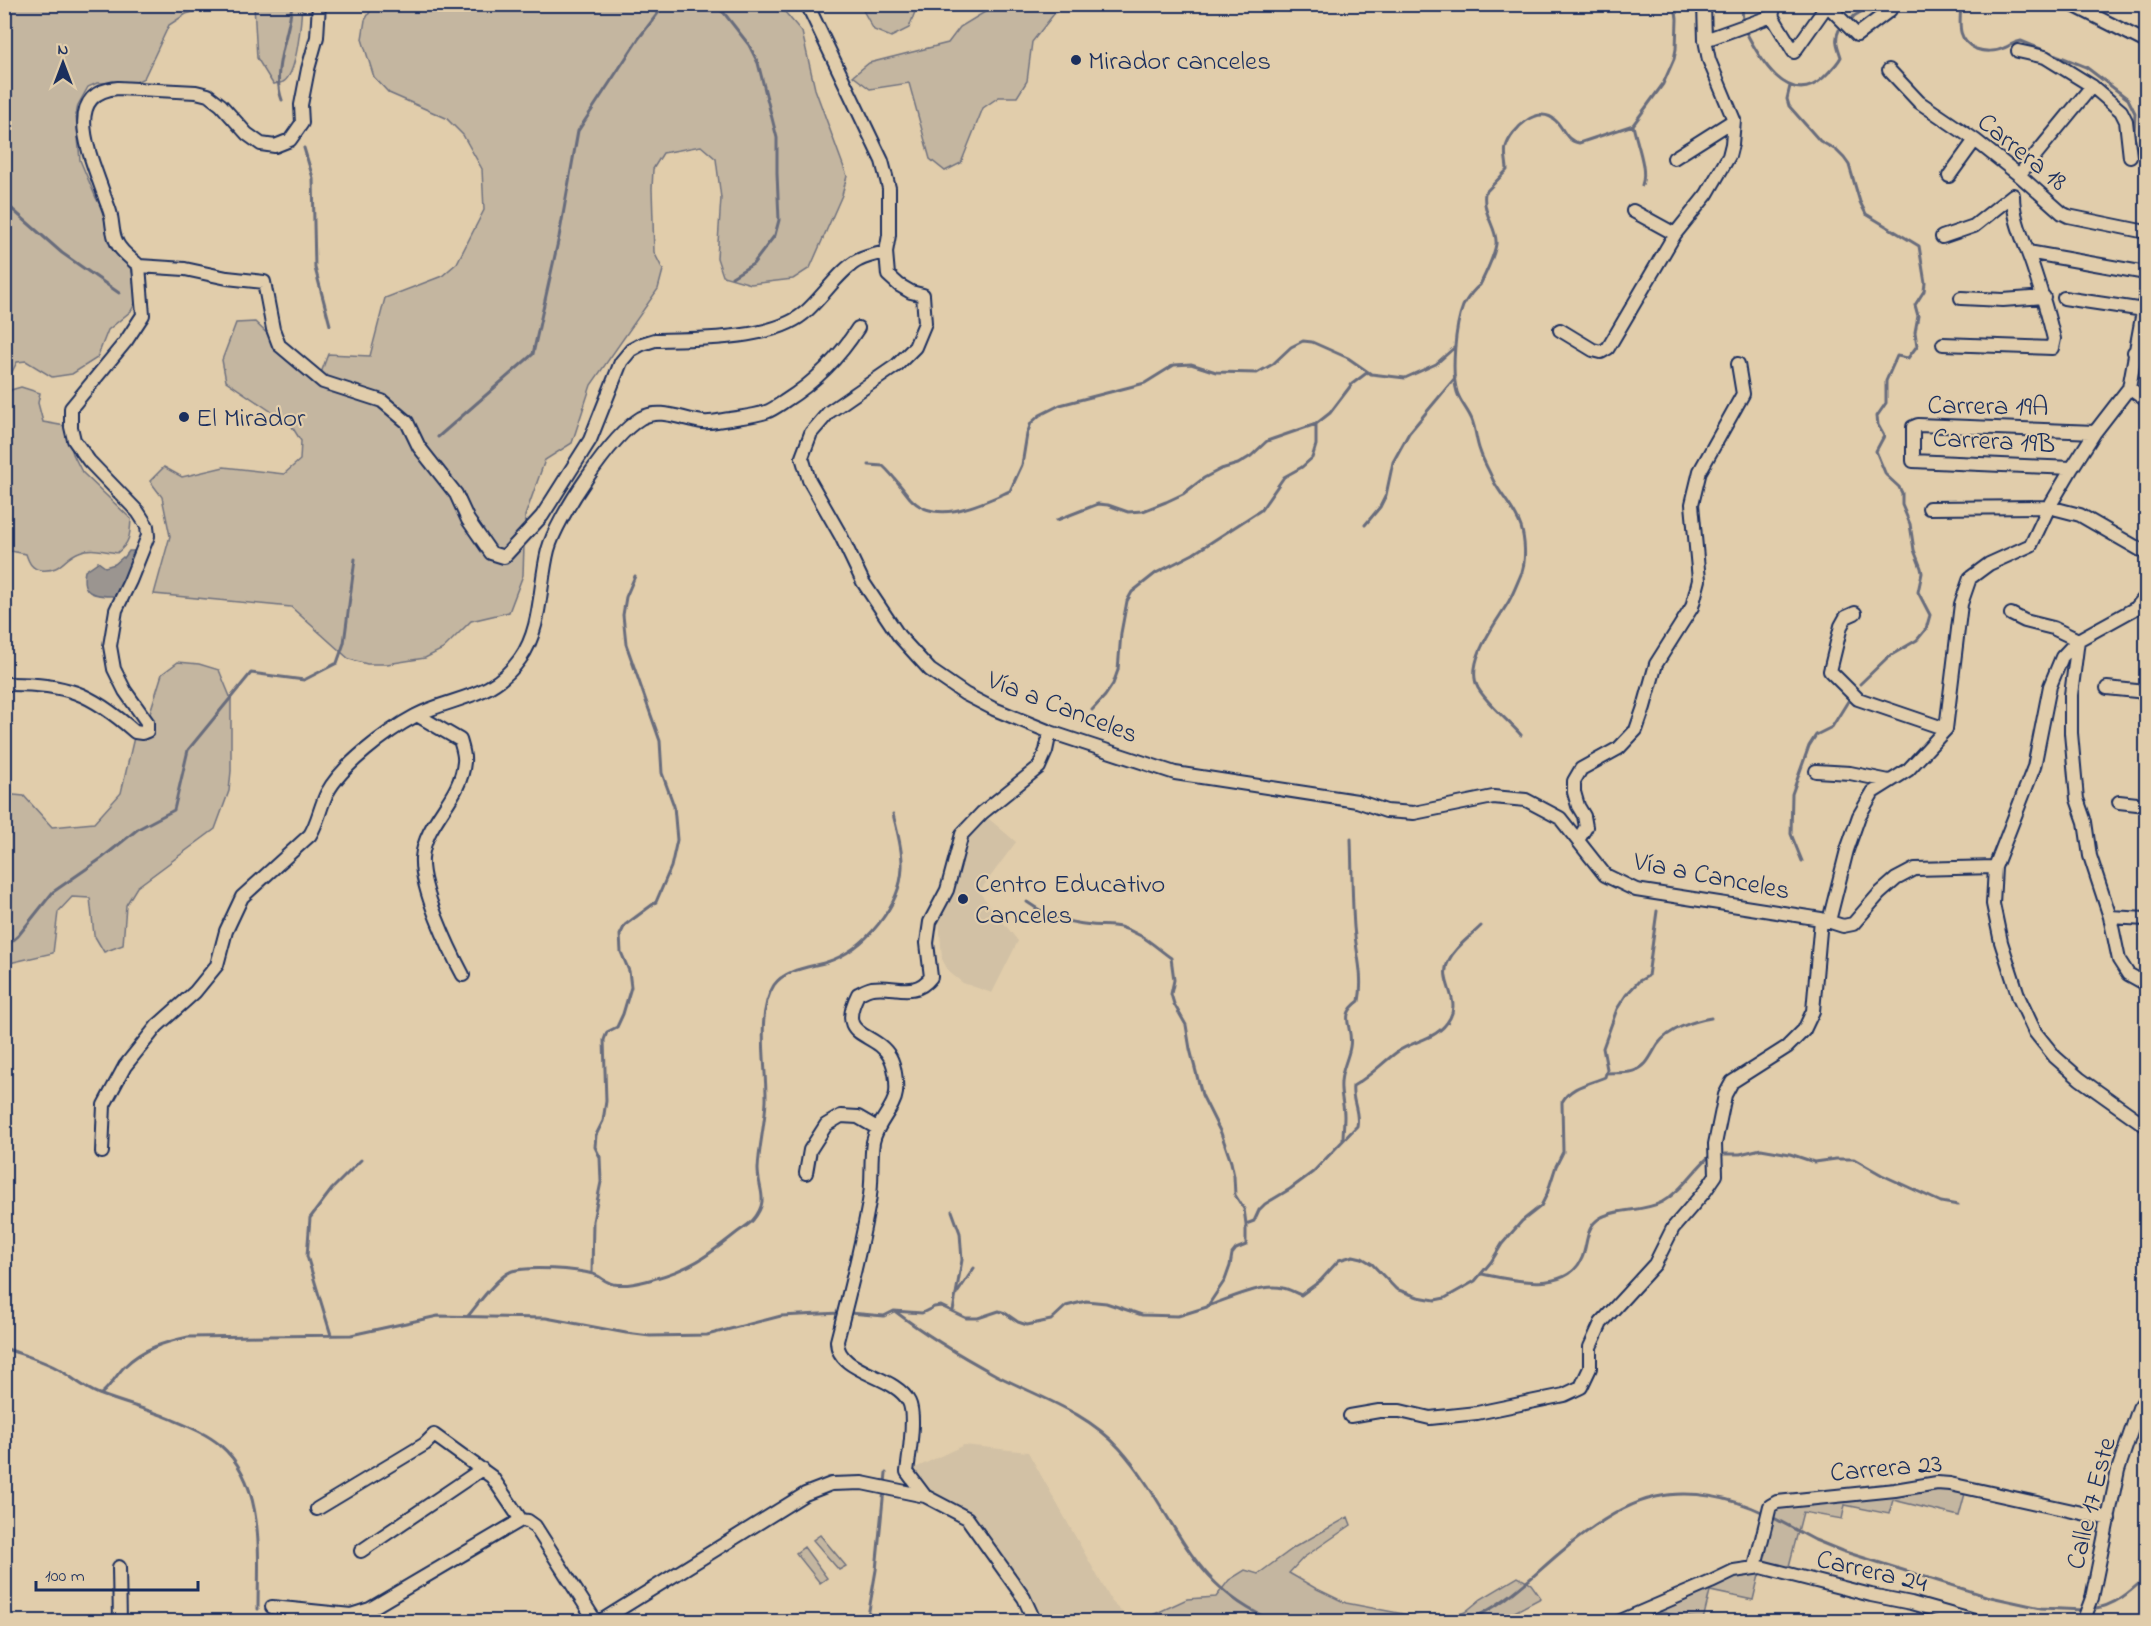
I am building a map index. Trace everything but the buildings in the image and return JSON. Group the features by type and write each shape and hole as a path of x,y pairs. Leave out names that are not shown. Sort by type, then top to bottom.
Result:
{"street":[{"path":"318,4 317,37 301,105 302,123 290,140 274,146 261,144 247,134 220,105 208,96 196,92 108,89 94,97 87,105 83,124 89,150 111,215 113,233 117,245 139,266 185,269 227,278 264,282 273,329 279,345 323,382 382,401 407,422 419,447 456,494 468,520 491,553 504,557 542,516 590,440 621,362 631,350 655,340 757,334 788,324 805,313 819,296 857,260 885,252"},
{"name":"Vía a Canceles","path":"807,4 882,161 889,188 889,235 885,252 888,275 911,292 923,295 925,323 915,347 897,365 829,412 811,433 802,457 809,480 841,536 863,582 899,636 930,670 984,704 1050,732 1174,773 1357,801 1386,811 1414,813 1492,797 1526,800 1560,818 1605,875 1636,890 1825,920 1843,926 1853,924 1879,894 1896,879 1915,869 1995,867"},
{"path":"1560,330 1593,350 1601,352 1608,348 1676,234 1707,194 1729,156 1734,120 1710,60 1705,40 1704,4"},
{"path":"2071,4 2146,42"},
{"path":"1705,40 1743,26 1773,10 1794,52 1827,5 1857,35 1890,10"},
{"path":"2018,51 2045,57 2092,86 2121,111 2126,121 2130,157"},
{"name":"Carrera 18","path":"1889,70 1918,102 1975,140 2061,213 2146,232"},
{"path":"2019,175 2092,86"},
{"path":"1674,158 1734,120"},
{"path":"1949,176 1975,140"},
{"path":"1942,237 1974,226 2013,195 2013,207 2043,297 2054,339 2052,348 1943,344"},
{"path":"1633,211 1676,234"},
{"path":"2028,252 2146,273"},
{"path":"4,684 55,686 78,693 101,704 135,732 147,731 147,722 125,691 114,669 110,646 116,610 130,581 149,530 138,512 89,461 74,440 71,427 71,408 126,341 143,315 139,266"},
{"path":"1350,1416 1379,1411 1400,1411 1430,1418 1477,1413 1564,1395 1581,1387 1590,1368 1590,1347 1601,1323 1655,1264 1673,1228 1716,1175 1715,1144 1725,1095 1732,1082 1787,1047 1804,1030 1813,1011 1825,920 1859,816 1873,792 1908,770 1946,729 1961,604 1970,578 1989,564 2031,545 2049,507 2072,468 2095,432 2128,388 2146,295"},
{"path":"1961,298 2003,300 2043,297"},
{"path":"2064,298 2144,310"},
{"path":"102,1152 104,1105 125,1066 157,1026 195,992 217,965 226,930 242,897 310,835 326,795 343,771 374,744 417,715 478,694 504,676 520,659 529,643 548,549 558,525 598,463 623,433 641,418 655,414 667,414 706,422 768,412 818,376 838,357 858,328"},
{"path":"2134,352 2146,359"},
{"path":"1578,840 1586,827 1574,792 1574,781 1581,769 1619,748 1636,730 1656,664 1692,607 1699,580 1692,504 1701,471 1743,394 1738,364"},
{"path":"2128,388 2146,400"},
{"name":"Carrera 19A","path":"1913,461 1914,426 2095,432"},
{"name":"Carrera 19B","path":"1913,461 2072,468"},
{"path":"1929,508 2049,507 2080,515 2146,553"},
{"path":"542,516 558,525"},
{"path":"2146,596 2136,608 2078,640 2061,657 2050,686 2034,767 1995,867 1993,904 1995,921 2019,998 2035,1032 2055,1057 2080,1079 2146,1126"},
{"path":"1855,613 1846,617 1841,626 1830,672 1858,699 1946,729"},
{"path":"2011,614 2025,621 2053,628 2078,640"},
{"path":"2078,640 2071,695 2071,733 2077,799 2085,822 2090,856 2110,916 2119,960 2128,974 2146,984"},
{"path":"2107,688 2146,692"},
{"path":"417,715 460,740 465,760 461,783 430,830 422,858 427,890 449,950 464,975"},
{"path":"925,1496 907,1472 912,1426 909,1402 893,1386 872,1374 861,1372 840,1354 837,1348 870,1200 873,1143 877,1128 891,1107 896,1094 896,1080 890,1057 854,1027 851,1019 852,1006 858,993 872,988 911,990 925,985 931,977 927,943 930,922 947,890 962,834 982,813 1039,767 1046,751 1050,732"},
{"path":"1816,771 1850,773 1889,781"},
{"path":"2119,802 2146,806"},
{"path":"2110,916 2146,919"},
{"path":"806,1173 810,1150 826,1125 841,1116 858,1117 877,1128"},
{"name":"Calle 17 Este","path":"2083,1622 2092,1598 2118,1470 2125,1455 2139,1408 2146,1398"},
{"path":"317,1509 425,1444 434,1435 482,1469 497,1483 521,1520"},
{"path":"361,1551 482,1469"},
{"path":"272,1607 351,1615 370,1609 521,1520 528,1521 535,1526 598,1622 805,1494 831,1484 846,1482 862,1483 925,1496 967,1518 1024,1598 1035,1622"},
{"name":"Carrera 23","path":"1755,1567 1770,1506 1777,1502 1944,1483 1967,1486 2053,1508 2109,1519"},
{"path":"119,1567 120,1622"},
{"path":"1618,1622 1734,1571 1755,1567"},
{"name":"Carrera 24","path":"1755,1567 1775,1569 1816,1582 1911,1603 1978,1622"}],"shaded area":[{"path":"998,4 1061,5 1032,42 1027,81 1017,97 999,97 983,108 961,163 945,171 930,159 909,83 870,89 853,76 869,63 948,43 960,27"},
{"path":"5,5 217,5 186,14 169,25 144,78 136,82 97,83 88,87 78,105 76,115 80,160 106,215 111,245 131,269 140,294 131,311 108,330 97,358 72,374 52,377 26,361 17,362 5,386"},
{"path":"254,5 302,5 300,34 295,58 288,77 282,83 273,84 257,58"},
{"path":"374,5 779,5 802,32 815,89 847,176 842,195 810,268 793,279 751,284 723,276 717,258 721,198 716,159 701,146 663,153 653,169 652,189 654,252 663,270 658,289 591,385 572,443 545,460 525,516 523,575 509,612 471,621 443,649 425,658 387,664 367,664 349,659 291,607 154,594 170,536 162,497 150,481 164,467 182,477 224,467 284,474 300,460 301,441 291,425 226,381 222,360 236,323 255,322 300,365 321,373 328,354 370,356 385,298 442,276 457,263 484,210 482,169 463,135 446,118 389,93 374,77 362,39 365,20"},
{"path":"860,5 915,5 916,9 909,28 891,37 874,30"},
{"path":"21,387 40,393 38,403 43,422 65,426 73,454 82,472 131,519 125,546 117,553 98,550 83,551 54,569 41,570 31,565 26,554 5,550 5,509 11,496 5,480 4,392 6,398 11,390"},
{"path":"129,551 139,551 122,587 114,596 95,594 87,589 84,579 85,571 98,562 105,567 115,564"},
{"path":"178,662 199,664 219,670 231,699 229,791 215,829 137,887 126,905 123,945 104,952 94,935 90,898 72,897 58,912 53,953 5,964 4,794 24,796 52,827 94,823 121,793 135,733 147,722 162,674"},
{"name":"Centro Educativo Canceles","path":"982,813 1016,842 979,892 1018,941 992,993 963,983 949,972 942,959 938,906 956,853"},
{"path":"964,1445 1028,1452 1112,1602 1133,1621 1035,1621 967,1518 925,1496 907,1472"},
{"path":"1967,1486 1959,1516 1893,1500 1889,1514 1845,1505 1842,1519 1803,1512 1787,1574 1761,1567 1753,1600 1710,1591 1703,1620 1660,1612 1658,1621 1618,1622 1755,1567 1777,1502"},
{"path":"1348,1517 1351,1525 1303,1558 1289,1573 1346,1603 1440,1621 1465,1612 1481,1599 1518,1577 1531,1584 1541,1598 1501,1621 1151,1622 1148,1617 1187,1599 1216,1597 1229,1580 1245,1570 1258,1574 1295,1547"},
{"path":"820,1535 846,1566 839,1570 813,1540"},
{"path":"804,1547 827,1578 820,1583 796,1553"}],"waterway":[{"path":"282,100 278,77 292,4"},
{"path":"438,437 533,354 559,237 578,131 639,38 665,4"},
{"path":"712,4 724,13 749,45 758,63 777,138 779,220 775,235 753,264 732,277"},
{"path":"1521,735 1487,700 1478,688 1475,678 1478,655 1509,601 1522,572 1524,555 1521,527 1512,508 1496,486 1483,458 1472,420 1457,392 1454,373 1460,315 1466,300 1480,285 1492,260 1496,244 1495,233 1486,208 1485,193 1507,170 1505,150 1513,133 1534,117 1549,116 1556,121 1568,137 1579,143 1633,125 1663,84 1674,59 1677,19 1675,4"},
{"path":"1742,4 1743,24"},
{"path":"1849,23 1854,16 1874,4"},
{"path":"1961,4 1962,36 1976,49 1997,50 2021,41 2086,67 2128,99 2135,113 2134,136 2142,157"},
{"path":"1745,30 1766,65 1776,76 1786,84 1798,88 1810,86 1823,78 1837,63 1841,57 1837,40 1839,30"},
{"path":"1790,86 1787,99 1789,106 1820,141 1836,150 1849,165 1866,214 1919,246 1925,283 1924,291 1915,305 1918,316 1915,332 1917,346 1908,358 1897,356 1886,381 1886,403 1877,416 1878,425 1884,436 1876,451 1886,475 1902,493 1902,505 1910,524 1914,550 1922,573 1918,592 1930,615 1926,629 1917,640 1888,657 1860,684"},
{"path":"1633,125 1643,163 1642,185"},
{"path":"304,148 313,178 315,268 330,325"},
{"path":"4,202 62,253 119,293"},
{"path":"869,465 883,466 910,498 921,507 933,511 959,510 1010,491 1022,465 1031,423 1040,415 1060,405 1145,383 1174,365 1191,364 1216,372 1257,373 1273,364 1291,347 1303,341 1312,342 1348,358 1371,374 1405,378 1436,364 1455,347"},
{"path":"1057,520 1098,504 1128,512 1143,511 1183,494 1204,478 1251,456 1267,441 1316,424 1330,413 1352,384 1368,372"},
{"path":"1365,525 1380,507 1386,495 1393,462 1409,433 1455,378"},
{"path":"1092,710 1113,684 1118,670 1121,633 1127,601 1132,592 1156,573 1193,554 1261,510 1284,477 1302,467 1312,458 1316,445 1316,424"},
{"path":"4,948 18,936 53,892 102,858 138,829 174,810 188,750 251,673 304,680 337,663 344,643 355,559"},
{"path":"592,1274 593,1221 601,1182 600,1157 595,1147 596,1135 603,1121 606,1101 604,1040 607,1032 617,1027 631,987 629,971 621,952 620,935 625,925 656,902 671,867 677,840 674,806 662,773 660,741 626,644 623,615 626,597 635,576"},
{"path":"1802,861 1791,834 1792,794 1809,746 1816,735 1832,727 1850,698"},
{"path":"468,1316 494,1285 512,1271 540,1268 564,1270 593,1274 613,1284 638,1283 677,1271 697,1261 753,1220 762,1201 758,1169 766,1101 763,1026 768,997 774,985 785,975 827,962 854,948 867,937 888,911 900,882 902,867 901,847 893,814"},
{"path":"1343,1140 1344,1116 1341,1087 1351,1040 1348,1017 1352,1007 1359,1001 1361,982 1354,927 1351,839"},
{"path":"1027,902 1050,916 1065,921 1117,926 1128,930 1147,940 1171,958 1174,980 1171,994 1186,1025 1202,1095 1221,1133 1231,1162 1235,1195 1244,1209 1246,1224"},
{"path":"1208,1306 1245,1292 1265,1288 1283,1288 1301,1295 1320,1281 1339,1260 1353,1256 1372,1264 1396,1289 1418,1297 1435,1300 1445,1298 1475,1281 1522,1221 1541,1206 1547,1194 1563,1152 1562,1102 1575,1089 1605,1077 1607,1069 1603,1048 1617,1009 1639,981 1648,976 1657,911"},
{"path":"850,1313 884,1316 894,1311 922,1313 941,1306 966,1318 978,1318 999,1311 1027,1325 1051,1320 1066,1306 1086,1301 1106,1303 1142,1315 1178,1316 1207,1307 1225,1280 1232,1254 1236,1249 1246,1245 1246,1224 1254,1221 1265,1204 1313,1172 1357,1126 1353,1086 1397,1052 1433,1035 1445,1025 1453,1011 1446,967 1455,950 1481,926"},
{"path":"1606,1073 1639,1069 1668,1034 1689,1024 1711,1018"},
{"path":"1718,1154 1740,1154 1761,1149 1790,1154 1814,1162 1854,1159 1882,1175 1941,1202 1958,1205"},
{"path":"1482,1274 1537,1282 1564,1277 1575,1269 1582,1258 1589,1231 1595,1222 1607,1215 1662,1202 1676,1192 1711,1155"},
{"path":"331,1335 307,1256 310,1218 332,1189 361,1160"},
{"path":"952,1211 960,1233 962,1260 953,1311"},
{"path":"958,1292 974,1268"},
{"path":"896,1312 957,1353 1078,1415 1107,1436 1139,1473 1202,1568 1222,1589 1246,1607 1276,1622"},
{"path":"101,1394 125,1366 139,1355 162,1344 188,1337 351,1335 438,1316 546,1318 650,1336 707,1335 781,1316 840,1313"},
{"path":"4,1348 53,1366 99,1394 186,1425 220,1445 235,1461 252,1500 258,1544 258,1609"},
{"path":"885,1483 886,1473"},
{"path":"867,1622 876,1570 884,1489"},
{"path":"1464,1622 1504,1600 1594,1527 1630,1505 1643,1500 1683,1494 1712,1496 1764,1513"},
{"path":"1770,1516 1815,1540 1842,1551 1986,1596 2041,1608 2083,1610"},
{"path":"2092,1609 2115,1602 2146,1577"}],"place":[{"name":"Mirador canceles","path":"1076,60"},
{"name":"El Mirador","path":"184,417"},
{"name":"Centro Educativo Canceles","path":"963,899"}]}
